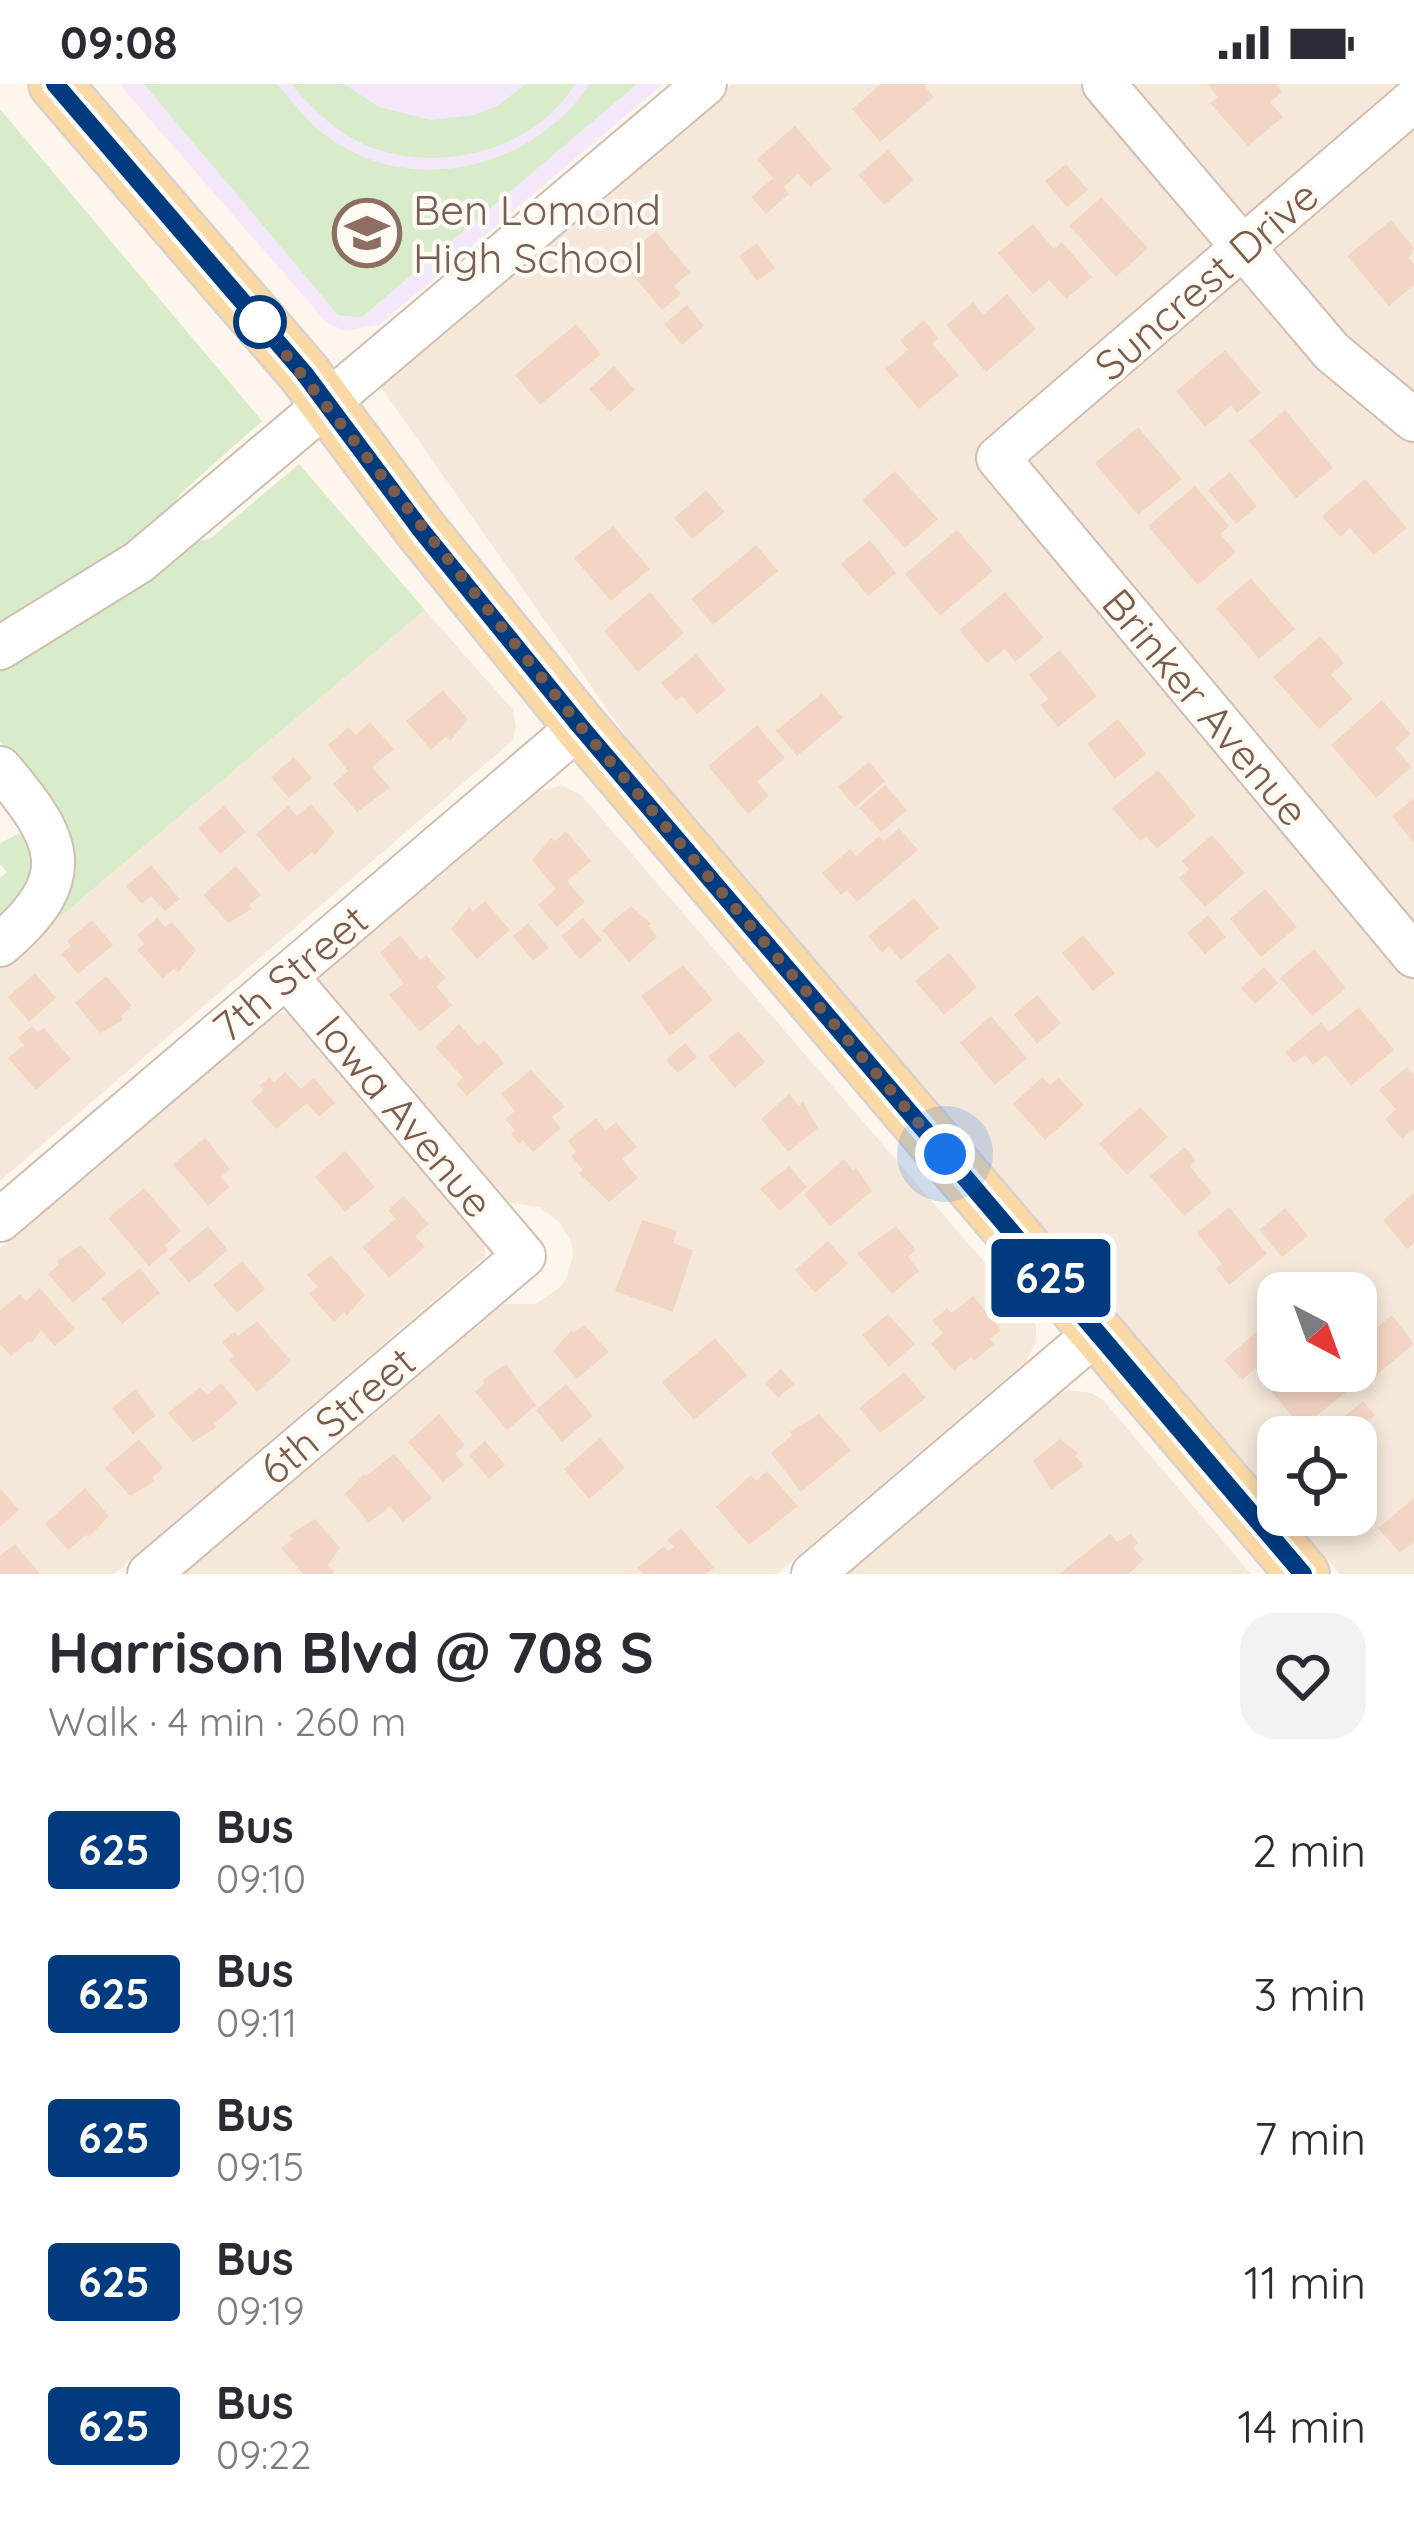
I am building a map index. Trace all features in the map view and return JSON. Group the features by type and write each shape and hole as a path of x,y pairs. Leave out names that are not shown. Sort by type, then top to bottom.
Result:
{"main road":[{"path":"55,84 325,402 421,530 580,726 1303,1574"}],"street":[{"path":"0,648 139,562 705,84"},
{"path":"1104,84 1332,352 1414,420"},
{"name":"Suncrest Drive","path":"998,458 1414,100"},
{"name":"Brinker Avenue","path":"998,458 1414,956"},
{"name":"7th Street","path":"0,1220 580,726"},
{"path":"0,768 42,819 50,836 52,877 34,916 0,945"},
{"name":"Iowa Avenue","path":"286,976 524,1256"},
{"name":"6th Street","path":"149,1574 524,1256"},
{"path":"813,1574 1097,1332"}],"shaded area":[{"name":"Ben Lomond High School","path":"119,84 663,84 379,325 345,331 326,322"},
{"path":"732,84 1414,84 1414,1574 1340,1574 1307,1536 1377,1536 1377,1416 1257,1416 1257,1477 645,763 378,383"},
{"path":"425,610 513,710 512,741 0,1181 0,968"},
{"path":"562,785 582,796 1031,1316 1036,1343 1025,1362 777,1574 172,1574 495,1304 535,1304 566,1279 572,1244 560,1223 539,1207 495,1195 318,982 320,973 532,793"},
{"path":"284,1012 484,1244 486,1256 114,1574 0,1574 0,1248 272,1015"},
{"path":"1069,1390 1092,1393 1104,1401 1251,1574 846,1574 1057,1395"}],"green space":[{"path":"144,84 277,84 329,138 398,167 434,170 505,154 537,137 590,84 637,84 362,317 338,315"},
{"path":"291,84 344,84 379,107 430,120 475,115 497,106 526,84 575,84 558,106 514,139 461,156 433,158 379,150 353,139"},
{"path":"0,109 262,421 179,495 168,519 0,633"},
{"path":"299,464 425,610 47,928 62,895 29,777 0,742 0,670 20,652 193,543 211,538"},
{"path":"20,833 30,839 36,876 0,927 0,878 7,872 0,864 0,843"}],"building":[{"path":"881,84 923,84 934,97 880,142 852,109"},
{"path":"1207,84 1276,84 1282,92 1270,102 1283,117 1248,146 1210,103 1218,97"},
{"path":"795,126 832,169 810,187 798,174 784,187 789,194 766,214 751,197 773,178 757,159"},
{"path":"888,150 914,180 884,205 858,175"},
{"path":"1066,164 1088,190 1067,207 1045,181"},
{"path":"1101,197 1148,248 1116,277 1069,226"},
{"path":"1391,220 1414,248 1409,258 1414,264 1414,285 1389,306 1347,256"},
{"path":"1033,224 1054,249 1062,242 1092,277 1066,299 1049,280 1033,294 998,253"},
{"path":"656,231 690,272 674,286 681,294 662,310 621,261"},
{"path":"757,243 775,268 757,281 739,256"},
{"path":"1007,294 1036,329 986,372 946,325 973,302 983,315"},
{"path":"687,305 704,326 682,345 664,324"},
{"path":"924,320 938,338 932,344 959,375 919,409 885,369 908,350 900,340"},
{"path":"576,324 601,354 540,405 515,375"},
{"path":"1225,350 1261,393 1237,413 1231,405 1205,427 1176,391"},
{"path":"614,366 635,390 610,412 589,389"},
{"path":"1285,410 1333,468 1296,498 1249,441"},
{"path":"1138,427 1182,479 1138,515 1095,463"},
{"path":"895,471 938,519 905,548 862,500"},
{"path":"1230,472 1257,506 1236,524 1208,490"},
{"path":"1365,479 1407,528 1374,555 1350,528 1340,537 1322,516"},
{"path":"1195,486 1229,526 1220,534 1236,552 1198,585 1148,526"},
{"path":"706,490 725,512 692,539 674,518"},
{"path":"613,526 650,569 611,601 574,558"},
{"path":"957,530 993,571 940,616 905,574"},
{"path":"870,540 896,573 868,596 841,564"},
{"path":"756,545 778,571 713,625 691,599"},
{"path":"1251,578 1295,629 1259,659 1216,608"},
{"path":"650,592 684,633 638,672 604,631"},
{"path":"1005,592 1044,638 1015,662 1005,649 987,663 959,630"},
{"path":"1320,636 1344,663 1331,675 1353,699 1319,729 1273,677"},
{"path":"1060,650 1097,696 1058,727 1040,705 1048,699 1029,675"},
{"path":"696,654 726,690 697,714 682,696 676,701 661,683"},
{"path":"443,690 468,719 450,741 446,737 431,750 406,721"},
{"path":"822,693 843,718 797,756 776,731"},
{"path":"1382,700 1411,734 1395,748 1412,767 1376,798 1331,745"},
{"path":"1118,719 1146,754 1115,779 1087,744"},
{"path":"370,722 394,749 372,767 390,788 357,812 333,784 348,771 328,745 348,727 356,735"},
{"path":"757,725 785,758 757,782 769,796 748,814 708,766"},
{"path":"294,757 312,778 289,798 271,777"},
{"path":"869,762 885,781 855,807 838,787"},
{"path":"1158,770 1196,816 1157,849 1146,836 1140,841 1112,808"},
{"path":"885,785 907,810 881,832 859,808"},
{"path":"1414,798 1414,843 1392,816"},
{"path":"311,804 335,832 315,855 312,852 288,872 256,834 288,806 297,816"},
{"path":"224,806 246,832 220,854 198,828"},
{"path":"899,828 918,850 857,902 847,890 841,895 822,873 850,849 856,856 879,836 884,841"},
{"path":"566,831 591,861 567,881 585,902 557,927 538,905 556,889 532,860 551,838 555,841"},
{"path":"1212,835 1245,873 1205,907 1179,878 1189,869 1182,861"},
{"path":"151,865 180,899 165,911 151,896 142,904 126,886"},
{"path":"236,866 261,895 249,905 252,909 228,923 203,895"},
{"path":"1265,889 1297,927 1261,957 1230,919"},
{"path":"914,898 939,928 901,960 889,946 882,953 868,936"},
{"path":"485,901 510,930 477,959 451,929 469,907 473,911"},
{"path":"631,906 651,924 657,937 629,962 602,930"},
{"path":"1208,915 1226,937 1205,954 1187,933"},
{"path":"157,918 165,927 172,922 196,950 178,973 174,969 163,979 137,950 144,944 137,935"},
{"path":"583,918 602,940 580,959 561,936"},
{"path":"92,920 113,945 78,974 61,954 71,946 67,941"},
{"path":"528,923 549,948 533,961 513,936"},
{"path":"400,935 420,960 426,955 446,978 436,986 452,1005 420,1032 389,995 404,983 380,953"},
{"path":"1083,935 1115,973 1093,991 1062,953"},
{"path":"1314,949 1346,988 1312,1016 1280,978"},
{"path":"949,953 977,987 944,1015 915,981"},
{"path":"683,965 713,1000 670,1036 641,996"},
{"path":"1264,967 1278,983 1255,1004 1241,988"},
{"path":"35,973 56,998 29,1022 8,997"},
{"path":"106,976 132,1006 121,1016 123,1020 100,1033 75,1003"},
{"path":"1037,995 1061,1023 1037,1044 1014,1015"},
{"path":"1359,1007 1394,1050 1351,1086 1326,1055 1313,1065 1305,1055 1294,1063 1285,1052 1321,1022 1329,1032"},
{"path":"991,1016 1027,1058 995,1085 960,1043"},
{"path":"459,1024 478,1046 484,1040 504,1063 467,1096 456,1084 463,1078 435,1047"},
{"path":"32,1026 38,1032 44,1028 71,1059 36,1090 8,1058 24,1045 18,1038"},
{"path":"738,1031 765,1062 735,1088 708,1057"},
{"path":"685,1043 697,1057 678,1073 666,1060"},
{"path":"1407,1067 1414,1075 1414,1129 1402,1139 1385,1119 1396,1109 1379,1090"},
{"path":"531,1070 565,1107 552,1117 561,1128 533,1152 511,1134 515,1130 505,1119 515,1111 501,1094"},
{"path":"285,1072 301,1089 314,1078 335,1103 319,1117 307,1103 276,1129 251,1101 263,1090 259,1086"},
{"path":"1042,1077 1050,1085 1059,1078 1084,1105 1045,1140 1013,1104"},
{"path":"789,1094 799,1106 803,1102 818,1128 788,1152 761,1119"},
{"path":"1140,1107 1168,1137 1127,1175 1099,1144"},
{"path":"596,1118 606,1131 616,1122 637,1147 622,1159 638,1178 609,1202 579,1173 583,1170 571,1156 576,1152 568,1141"},
{"path":"205,1138 230,1169 221,1177 230,1187 208,1206 173,1164"},
{"path":"1185,1147 1196,1161 1190,1166 1212,1193 1184,1216 1150,1176"},
{"path":"345,1151 375,1187 345,1212 315,1177"},
{"path":"844,1159 853,1170 856,1167 872,1191 830,1226 804,1194"},
{"path":"789,1166 807,1187 780,1211 760,1189"},
{"path":"144,1188 181,1231 149,1266 108,1218"},
{"path":"1414,1193 1414,1243 1407,1249 1383,1220"},
{"path":"404,1196 429,1224 415,1236 425,1247 389,1278 362,1247 396,1219 388,1210"},
{"path":"1229,1207 1267,1254 1229,1285 1216,1268 1222,1264 1197,1233"},
{"path":"1285,1208 1308,1236 1282,1257 1259,1230"},
{"path":"642,1220 677,1231 673,1243 693,1250 673,1312 615,1291"},
{"path":"208,1226 228,1250 189,1283 169,1259"},
{"path":"896,1226 916,1250 908,1257 919,1271 892,1294 857,1254"},
{"path":"828,1241 848,1264 815,1293 795,1270"},
{"path":"81,1245 106,1274 73,1303 48,1274 57,1261"},
{"path":"331,1255 365,1295 347,1316 344,1312 334,1322 309,1294 318,1287 307,1275"},
{"path":"242,1261 265,1289 237,1313 213,1285"},
{"path":"140,1268 160,1293 122,1324 101,1298"},
{"path":"40,1288 75,1329 55,1346 41,1330 32,1343 11,1356 0,1344 0,1311 20,1294 26,1301"},
{"path":"973,1296 1001,1330 990,1339 994,1344 954,1371 931,1344 943,1333 932,1321"},
{"path":"888,1314 915,1344 889,1367 862,1335"},
{"path":"1392,1315 1414,1344 1377,1374 1377,1328"},
{"path":"257,1321 291,1361 257,1392 229,1360 234,1356 222,1342"},
{"path":"584,1325 609,1352 577,1379 553,1351 572,1330"},
{"path":"1257,1331 1257,1367 1242,1380 1224,1360"},
{"path":"715,1338 747,1375 694,1420 662,1382"},
{"path":"506,1364 536,1405 507,1430 475,1392 485,1383 482,1380"},
{"path":"781,1369 794,1384 778,1398 765,1383"},
{"path":"904,1372 926,1398 880,1433 859,1408"},
{"path":"221,1383 238,1403 214,1424 217,1427 193,1442 168,1413 200,1387 207,1395"},
{"path":"566,1384 593,1416 562,1442 536,1410"},
{"path":"135,1389 156,1415 133,1434 112,1408"},
{"path":"1272,1392 1346,1392 1317,1416 1292,1416"},
{"path":"1363,1401 1375,1415 1374,1416 1344,1416"},
{"path":"439,1414 465,1445 455,1454 464,1465 443,1482 408,1442"},
{"path":"819,1414 851,1450 801,1492 771,1453 790,1432"},
{"path":"600,1438 625,1468 589,1499 564,1469"},
{"path":"139,1439 163,1468 152,1478 155,1481 130,1496 105,1468"},
{"path":"1060,1439 1078,1453 1075,1456 1084,1466 1051,1490 1033,1461"},
{"path":"485,1441 505,1465 489,1479 469,1455"},
{"path":"394,1454 432,1498 403,1522 390,1506 369,1523 345,1494"},
{"path":"767,1471 798,1506 749,1545 716,1507 751,1475 756,1481"},
{"path":"0,1488 19,1510 0,1527"},
{"path":"85,1488 109,1516 68,1550 45,1524"},
{"path":"1414,1498 1414,1542 1400,1553 1378,1528"},
{"path":"315,1519 340,1548 328,1565 332,1574 303,1574 281,1548 293,1539 289,1535"},
{"path":"681,1528 714,1568 706,1574 643,1574 637,1568 664,1546 668,1551 674,1547 667,1540"},
{"path":"1110,1534 1117,1542 1131,1534 1138,1543 1133,1548 1144,1560 1128,1574 1059,1574"},
{"path":"15,1544 40,1574 0,1574 0,1556"}],"bus line":[{"name":"625","path":"55,84 304,373 421,530 580,726 1303,1574"}],"place":[{"name":"Ben Lomond High School","path":"367,233"}],"route":[{"path":"260,322 580,726 945,1154"}]}
